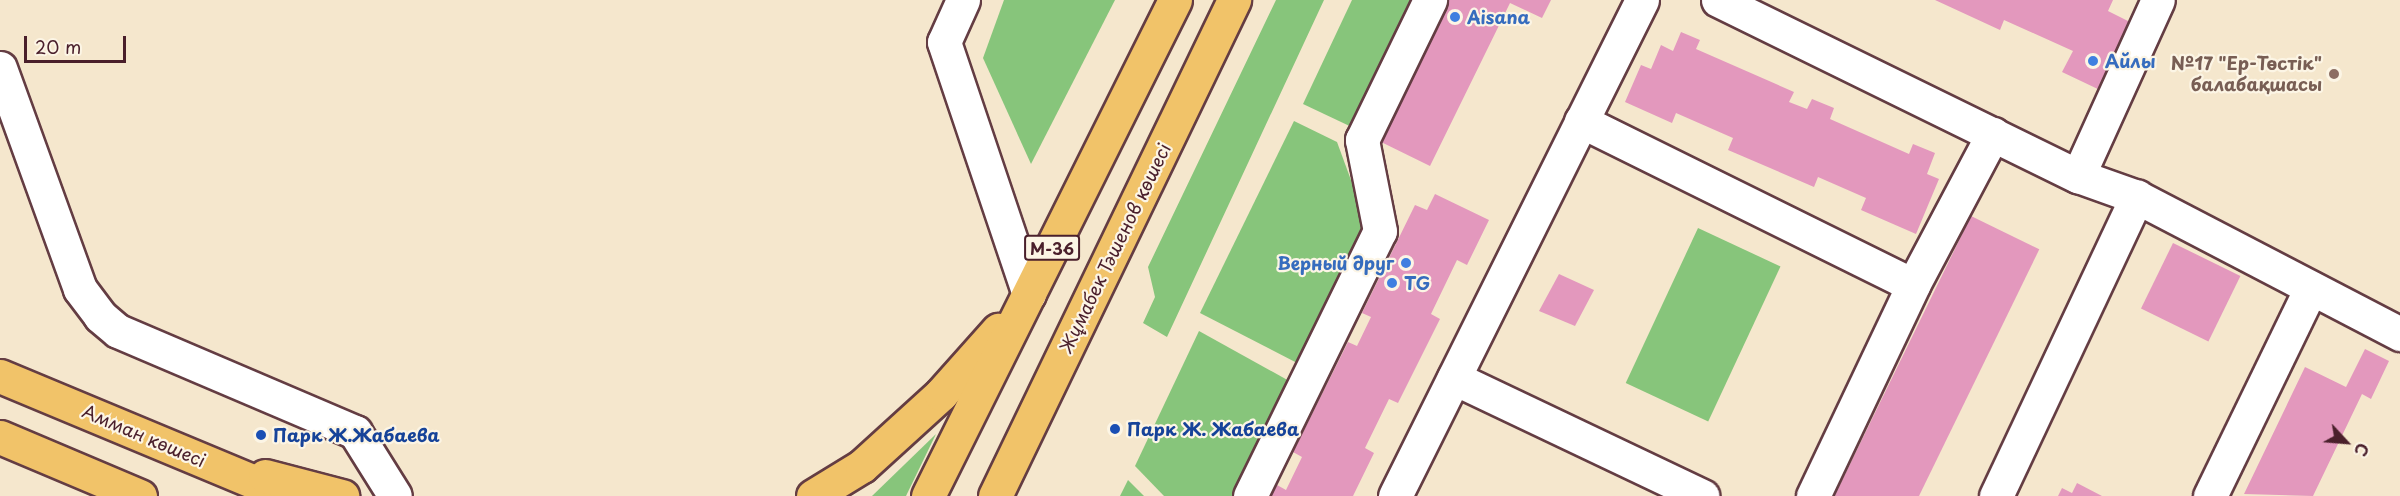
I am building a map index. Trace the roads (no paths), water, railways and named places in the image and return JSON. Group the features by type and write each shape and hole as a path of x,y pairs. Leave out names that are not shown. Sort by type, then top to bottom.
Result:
{"main road":[{"name":"M-36","path":"928,496 1175,0"},
{"name":"Жұмабек Тәшенов көшесі","path":"995,496 1234,0"},
{"path":"813,496 862,465 941,394 1029,294"},
{"name":"Амман көшесі","path":"0,376 288,496"},
{"path":"0,437 140,496"},
{"path":"206,461 342,496"}],"lane":[{"path":"963,0 944,42 1029,294"},
{"path":"1250,496 1380,231 1362,140 1430,0"},
{"path":"1395,496 1642,0"},
{"path":"1718,0 2078,176 2136,197 2400,334"},
{"path":"2078,176 2158,0"},
{"path":"0,68 80,290 100,316 118,331 355,432 395,496"},
{"path":"1581,122 1914,285"},
{"path":"1813,496 1914,285 1993,134"},
{"path":"1996,496 2136,197"},
{"path":"2210,496 2311,288"},
{"path":"1454,378 1702,496"}],"place":[{"name":"Aisana","path":"1455,17"},
{"name":"Айлы","path":"2093,61"},
{"name":"№17 \"Ер-Төстік\" балабақшасы","path":"2334,74"},
{"name":"Верный друг","path":"1406,263"},
{"name":"TG","path":"1392,283"},
{"name":"Парк Ж. Жабаева","path":"1115,429"},
{"name":"Парк Ж.Жабаева","path":"261,435"}]}
